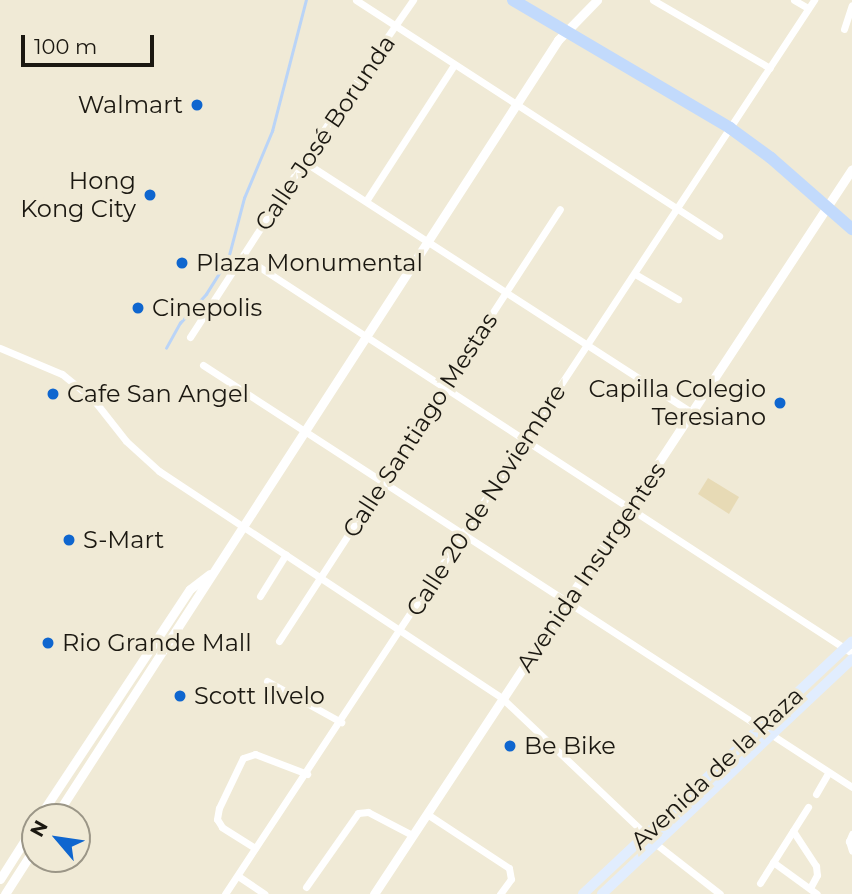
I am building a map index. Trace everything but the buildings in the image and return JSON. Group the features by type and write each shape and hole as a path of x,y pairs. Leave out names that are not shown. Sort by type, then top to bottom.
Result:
{"main road":[{"path":"513,0 754,144 852,229"},
{"name":"Avenida de la Raza","path":"602,894 656,844 850,648"},
{"name":"Avenida de la Raza","path":"583,894 646,834 852,659"}],"street":[{"path":"356,0 676,211 719,236"},
{"name":"Calle José Borunda","path":"190,337 244,257 303,161 414,0"},
{"path":"64,803 364,335 565,31 597,0"},
{"path":"653,0 770,68"},
{"path":"794,0 808,8"},
{"name":"Calle 20 de Noviembre","path":"225,894 307,774 814,0"},
{"path":"844,29 852,5"},
{"path":"366,201 454,65"},
{"path":"303,161 692,413"},
{"name":"Avenida Insurgentes","path":"374,894 852,169"},
{"name":"Calle Santiago Mestas","path":"279,641 560,209"},
{"path":"244,257 443,388 850,648"},
{"path":"635,274 678,299"},
{"path":"0,348 62,374 102,408 142,458 402,629 503,699 656,844 720,894"},
{"path":"203,365 852,787"},
{"path":"260,596 286,554"},
{"path":"48,803 190,589 210,573"},
{"path":"267,681 341,722"},
{"path":"255,848 222,827 216,820 243,758 255,754 307,774"},
{"path":"816,794 828,773"},
{"path":"760,883 807,807"},
{"path":"306,887 351,820 365,811 412,835"},
{"path":"427,814 506,865 512,875 500,894"},
{"path":"793,831 816,866 817,875 810,888"},
{"path":"852,834 849,841 852,851"},
{"path":"0,879 21,846"},
{"path":"774,862 817,894"},
{"path":"5,894 21,869"},
{"path":"238,876 265,894"}],"shaded area":[{"path":"708,478 739,497 729,514 698,494"}],"waterway":[{"path":"166,348 180,323 206,294 228,259 244,198 272,131 306,0"}],"place":[{"name":"Walmart","path":"197,105"},
{"name":"Hong Kong City","path":"150,195"},
{"name":"Plaza Monumental","path":"182,263"},
{"name":"Cinepolis","path":"138,308"},
{"name":"Cafe San Angel","path":"53,394"},
{"name":"Capilla Colegio Teresiano","path":"780,403"},
{"name":"S-Mart","path":"69,540"},
{"name":"Rio Grande Mall","path":"48,643"},
{"name":"Scott Ilvelo","path":"180,696"},
{"name":"Be Bike","path":"510,746"}]}
